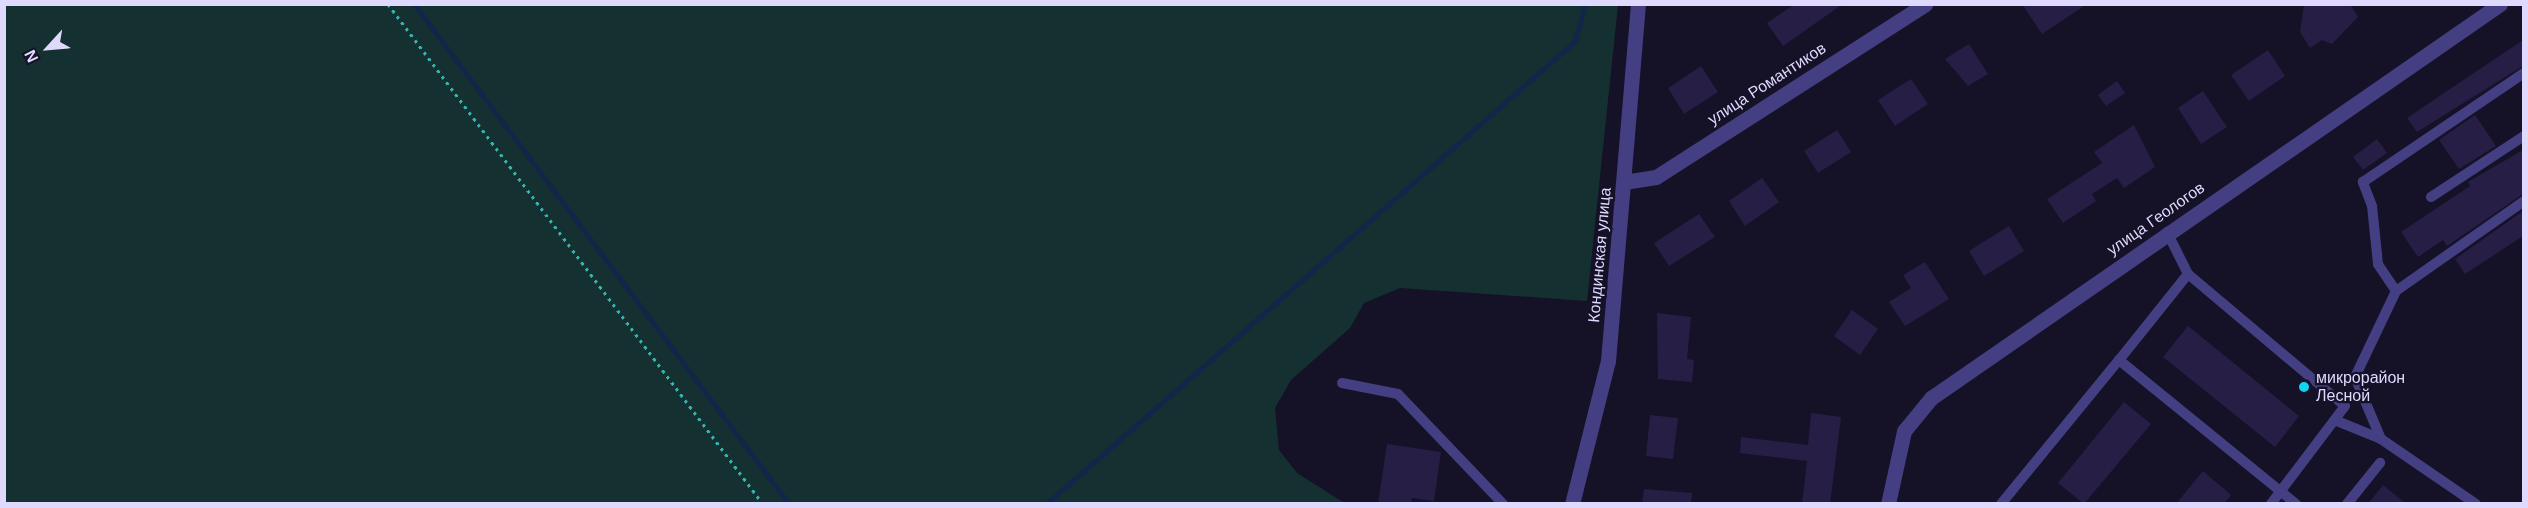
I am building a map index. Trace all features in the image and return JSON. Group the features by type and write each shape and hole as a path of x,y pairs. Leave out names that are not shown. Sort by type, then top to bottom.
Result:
{"street":[{"name":"Кондинская улица","path":"1572,504 1608,361 1638,4"},
{"name":"улица Романтиков","path":"1624,182 1656,177 1925,4"},
{"name":"улица Геологов","path":"1888,504 1904,431 1931,398 2167,232 2500,4"}],"lane":[{"path":"2396,291 2378,264 2372,206 2362,182 2523,73"},
{"path":"2431,197 2523,136"},
{"path":"2381,439 2358,390 2357,370 2396,291 2523,201"},
{"path":"2167,232 2188,274 2345,406"},
{"path":"2001,504 2188,274"},
{"path":"2119,360 2296,504"},
{"path":"1342,383 1398,394 1503,504"},
{"path":"2271,504 2337,421 2358,390"},
{"path":"2337,421 2381,439 2476,504"},
{"path":"2347,504 2380,463"}],"path":[{"path":"388,4 764,504"}],"green space":[{"path":"4,5 1618,5 1587,301 1400,288 1364,303 1350,328 1291,380 1275,408 1279,450 1297,473 1346,504 5,503"}],"building":[{"path":"1795,4 1843,4 1783,46 1767,23"},
{"path":"2022,4 2087,4 2042,34"},
{"path":"2304,4 2350,4 2358,17 2332,44 2322,40 2310,48 2300,32"},
{"path":"2523,40 2523,66 2417,132 2407,118"},
{"path":"1969,44 1988,74 1968,86 1945,59"},
{"path":"2268,50 2285,76 2249,101 2231,75"},
{"path":"1701,66 1718,92 1684,114 1668,88"},
{"path":"1911,79 1928,104 1895,126 1878,100"},
{"path":"2117,81 2125,93 2106,106 2098,95"},
{"path":"2203,91 2227,127 2201,144 2178,108"},
{"path":"2475,115 2496,146 2459,169 2439,140"},
{"path":"2134,125 2155,167 2124,188 2117,178 2092,194 2096,201 2063,223 2047,199 2102,163 2094,152"},
{"path":"1837,130 1851,152 1818,173 1804,151"},
{"path":"2377,139 2387,153 2363,170 2353,157"},
{"path":"2523,150 2523,194 2447,246 2443,240 2418,257 2401,232 2470,186 2468,182"},
{"path":"1762,178 1779,202 1745,226 1729,201"},
{"path":"2523,211 2523,236 2465,274 2455,259"},
{"path":"1699,214 1715,237 1669,266 1654,243"},
{"path":"2009,226 2024,251 1984,276 1969,251"},
{"path":"1925,262 1949,299 1905,326 1889,302 1911,288 1903,275"},
{"path":"1852,310 1878,329 1860,355 1834,336"},
{"path":"1657,313 1691,317 1687,359 1694,360 1692,382 1658,379"},
{"path":"2188,326 2299,416 2275,447 2163,357"},
{"path":"2124,402 2151,424 2084,504 2058,483"},
{"path":"1811,413 1841,417 1830,504 1802,504 1807,461 1740,453 1741,437 1808,445"},
{"path":"1650,415 1678,418 1673,459 1646,456"},
{"path":"1387,444 1441,452 1434,501 1412,498 1411,504 1378,504"},
{"path":"2203,471 2231,495 2224,504 2176,504"},
{"path":"2383,485 2406,504 2368,504"},
{"path":"1644,489 1692,493 1691,504 1642,504"}],"waterway":[{"path":"414,4 789,504"},
{"path":"1046,504 1575,41 1585,4"}],"place":[{"name":"микрорайон Лесной","path":"2304,387"}]}
